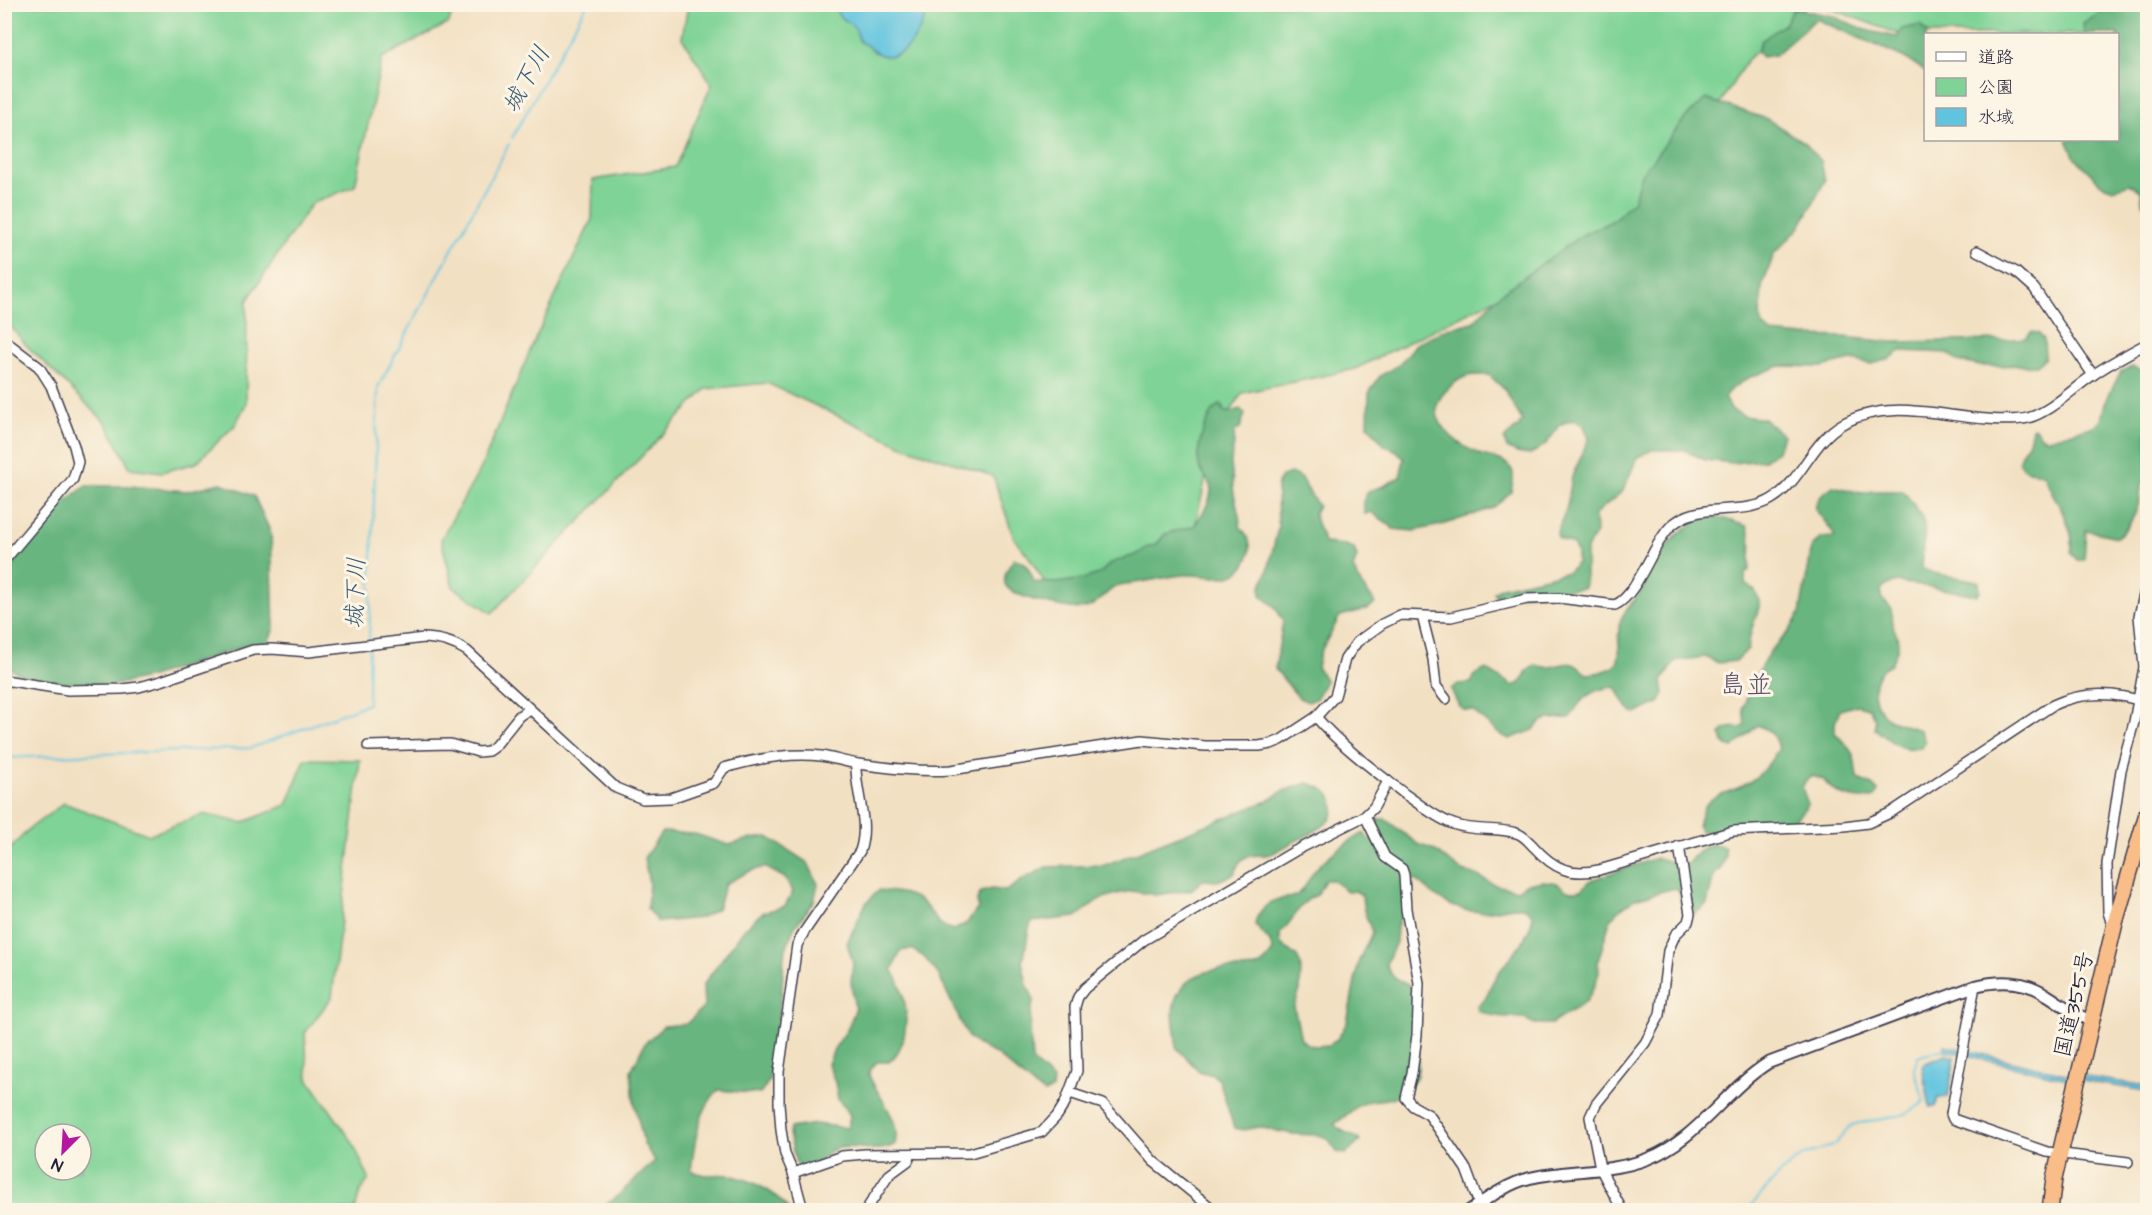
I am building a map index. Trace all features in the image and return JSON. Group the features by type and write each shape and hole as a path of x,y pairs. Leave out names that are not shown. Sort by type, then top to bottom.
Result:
{"highway":[{"name":"国道355号","path":"2050,1210 2054,1179 2115,923 2148,810"}],"street":[{"path":"1977,251 2016,272 2034,288 2093,375"},
{"path":"4,340 39,367 51,386 78,462 73,479 4,561"},
{"path":"4,680 68,690 122,689 161,681 253,650 309,652 424,638 440,639 456,644 467,651 616,788 643,799 671,798 714,783 724,768 778,756 820,756 856,764 927,771 951,770 1142,740 1205,746 1259,746 1281,740 1316,717 1335,696 1345,659 1357,642 1382,624 1400,615 1451,617 1527,599 1559,598 1615,606 1627,597 1672,525 1696,512 1752,507 1773,498 1791,483 1821,440 1844,423 1867,415 1900,410 2010,420 2028,418 2046,409 2093,375 2148,343"},
{"path":"2115,923 2111,921 2108,912 2107,864 2121,770 2134,722 2144,667 2139,616 2148,578"},
{"path":"1422,616 1433,658 1436,686 1446,699"},
{"path":"1316,717 1329,731 1388,781 1435,815 1464,828 1518,833 1549,862 1567,871 1578,873 1599,870 1732,831 1819,828 1868,823 1890,813 2053,705 2068,698 2085,695 2115,695 2148,703"},
{"path":"368,746 450,744 478,752 488,751 495,746 519,716 529,709"},
{"path":"803,1210 793,1173 785,1154 781,1130 779,1072 797,945 860,851 863,842 865,825 855,780 856,764"},
{"path":"793,1173 843,1156 969,1153 1041,1132 1057,1116 1070,1093 1077,1071 1075,1006 1085,988 1144,940 1295,851 1365,816 1374,807 1388,781"},
{"path":"1365,816 1385,857 1402,869 1404,875 1406,909 1419,983 1417,1035 1406,1098 1413,1106 1429,1115 1466,1169 1474,1207 1499,1191 1527,1178 1646,1160 1689,1135 1750,1075 1768,1063 1975,986 2000,982 2023,984 2046,994 2076,1014 2092,1021"},
{"path":"1622,1210 1600,1168 1590,1117 1596,1104 1645,1043 1660,1015 1668,951 1675,935 1688,922 1690,914 1680,846"},
{"path":"1975,986 1951,1114 1953,1119 2048,1152 2128,1162"},
{"path":"1070,1093 1103,1104 1153,1161 1214,1210"},
{"path":"868,1210 889,1175 908,1161 911,1154"}],"green space":[{"path":"2114,4 2147,5 2147,208 2142,203 2141,191 2130,184 2113,189 2101,184 2075,158 2067,141 2119,141 2119,33 2084,33 2083,24"},
{"path":"2147,4 2148,16 2119,33 1924,33 1917,41 1821,5"},
{"path":"4,5 454,5 449,23 382,58 355,186 311,204 247,301 246,404 235,425 196,463 162,472 130,468 106,423 26,345 5,320"},
{"path":"688,5 1808,5 1747,60 1715,112 1602,245 1355,369 1242,393 1214,439 1191,546 1051,593 1029,557 1014,538 993,476 903,446 767,383 706,389 492,613 453,587 441,539 481,468 532,346 592,219 593,180 675,167 712,84 682,38"},
{"path":"1794,8 1832,16 1869,31 1897,37 1902,29 1920,25 1928,33 1924,33 1924,70 1905,58 1816,19 1775,55 1762,57 1757,52 1761,41 1785,24"},
{"path":"1706,99 1767,119 1805,143 1821,161 1825,181 1800,227 1774,254 1762,287 1760,316 1763,326 1771,333 1893,342 2005,340 2026,338 2031,332 2038,333 2044,339 2045,357 2038,365 1980,366 1958,361 1948,353 1901,351 1889,359 1872,364 1851,360 1822,367 1780,366 1748,378 1731,389 1725,398 1732,410 1744,416 1764,419 1783,435 1778,451 1764,460 1732,463 1705,460 1684,450 1652,450 1637,458 1623,491 1595,514 1596,533 1586,550 1584,588 1497,597 1494,592 1502,587 1568,572 1577,563 1577,552 1573,545 1558,538 1557,532 1567,507 1572,477 1589,438 1583,424 1573,420 1561,424 1546,444 1530,455 1517,453 1507,448 1504,439 1519,426 1522,420 1504,389 1489,375 1469,376 1459,380 1444,393 1438,402 1439,421 1452,437 1470,450 1502,461 1509,466 1513,475 1511,492 1493,508 1445,524 1414,531 1393,529 1372,512 1365,514 1363,501 1368,491 1384,486 1400,477 1404,459 1397,451 1385,446 1368,425 1369,393 1380,376 1400,364 1416,344 1447,329 1473,322 1499,295 1582,235 1612,221 1634,200 1641,174 1686,117"},
{"path":"2132,367 2144,372 2147,370 2147,478 2141,485 2138,507 2128,526 2117,537 2086,530 2084,560 2077,560 2071,552 2071,533 2044,475 2025,469 2021,466 2019,459 2034,427 2042,437 2048,439 2094,426 2101,420 2105,403 2121,371"},
{"path":"1220,404 1225,412 1240,409 1245,414 1240,428 1234,432 1231,462 1233,490 1240,526 1250,545 1248,559 1242,568 1228,576 1183,575 1119,585 1091,606 1079,609 1042,602 1009,589 1005,584 1005,577 1014,559 1025,564 1034,582 1057,583 1083,579 1099,574 1111,563 1156,545 1165,534 1194,526 1207,505 1211,491 1199,463 1199,445 1205,425"},
{"path":"1290,473 1300,477 1318,506 1314,514 1324,543 1354,548 1357,557 1353,568 1375,604 1367,609 1340,616 1320,653 1317,667 1326,681 1316,699 1308,702 1299,698 1275,669 1283,621 1275,607 1261,595 1261,586 1268,570 1278,528 1277,486 1281,477"},
{"path":"221,483 254,496 271,533 274,628 268,643 252,644 151,677 115,685 65,683 27,677 8,668 5,658 5,587 16,560 50,513 86,486 129,486 187,491"},
{"path":"1833,486 1861,493 1903,491 1923,520 1925,533 1921,567 1933,573 1979,582 1980,591 1977,595 1899,582 1889,584 1881,590 1881,598 1891,608 1898,648 1891,664 1884,668 1875,681 1875,698 1882,713 1889,719 1920,730 1925,742 1921,748 1902,747 1875,729 1875,720 1869,708 1857,705 1840,710 1835,723 1835,733 1853,754 1858,779 1872,785 1878,791 1875,797 1861,799 1846,796 1827,785 1823,779 1812,776 1806,780 1802,788 1808,804 1794,821 1758,826 1745,823 1712,832 1700,831 1698,826 1701,814 1710,800 1748,783 1766,767 1779,748 1771,732 1758,725 1733,748 1723,743 1721,735 1727,729 1741,728 1745,725 1743,707 1756,676 1770,651 1788,633 1800,613 1812,546 1821,538 1835,537 1815,509 1821,496"},
{"path":"1722,518 1747,526 1751,548 1750,569 1745,574 1745,583 1755,591 1760,604 1748,649 1736,661 1718,663 1705,657 1675,661 1662,681 1664,693 1659,703 1636,713 1631,712 1614,687 1606,688 1593,692 1583,700 1570,718 1544,720 1534,730 1509,739 1498,733 1473,711 1464,710 1459,706 1451,689 1458,684 1471,683 1475,675 1486,669 1513,686 1522,682 1527,671 1536,665 1548,667 1567,663 1587,674 1611,668 1617,663 1619,657 1619,632 1622,617 1641,591 1667,546 1681,531 1701,519"},
{"path":"305,759 360,760 332,997 305,1033 308,1079 352,1141 369,1179 360,1192 355,1210 5,1210 5,854 29,829 64,803 149,835 204,814 242,823 287,805"},
{"path":"1308,783 1321,788 1331,796 1334,812 1331,818 1326,824 1271,854 1244,858 1234,874 1218,881 1203,880 1191,890 1156,895 1132,891 1116,894 1098,900 1076,917 1032,922 1028,930 1026,950 1022,961 1027,985 1034,1000 1030,1022 1032,1061 1053,1080 1052,1090 1044,1093 1034,1087 997,1055 968,1037 938,974 923,956 911,949 901,951 892,970 898,980 905,1004 905,1030 902,1042 897,1053 889,1062 877,1062 869,1075 892,1117 896,1135 895,1144 880,1149 842,1147 835,1149 818,1164 805,1170 796,1163 789,1134 790,1128 816,1124 848,1128 850,1115 838,1099 828,1064 855,1010 851,982 853,963 847,943 866,903 879,890 913,897 927,907 940,924 954,930 967,923 978,908 977,900 981,892 992,889 1006,891 1047,867 1105,865 1265,802 1283,791"},
{"path":"1385,819 1418,844 1434,850 1460,870 1495,885 1517,890 1526,884 1543,881 1557,883 1566,890 1581,890 1591,880 1656,858 1687,864 1704,847 1713,844 1725,848 1725,857 1721,868 1714,875 1707,904 1695,914 1683,906 1680,891 1674,888 1635,899 1617,911 1610,921 1598,961 1599,972 1587,1001 1551,1024 1535,1024 1522,1018 1495,1016 1478,1011 1477,1006 1484,1000 1499,972 1522,943 1533,916 1524,907 1469,911 1450,905 1416,880 1410,880 1409,895 1397,926 1396,942 1386,964 1396,978 1411,986 1418,1047 1418,1071 1415,1080 1396,1096 1364,1103 1334,1124 1360,1141 1346,1154 1337,1152 1327,1138 1319,1135 1292,1134 1258,1127 1244,1130 1234,1128 1219,1080 1213,1075 1199,1071 1176,1047 1173,1012 1178,994 1192,978 1206,972 1257,967 1262,964 1273,950 1269,940 1255,925 1260,912 1275,900 1297,895 1321,864 1351,840 1364,833 1368,839 1380,837 1382,834 1376,823 1378,820","holes":["1325,880 1332,880 1348,892 1355,891 1362,895 1364,911 1372,933 1359,960 1347,1023 1338,1038 1329,1045 1308,1045 1301,1039 1294,1007 1300,990 1301,965 1297,957 1280,943 1280,933 1301,906 1317,895"]},
{"path":"662,832 695,834 729,845 749,839 768,837 808,863 818,884 814,901 794,928 784,954 782,989 769,1081 760,1094 718,1090 701,1118 691,1170 706,1175 728,1175 754,1183 770,1192 789,1210 596,1210 613,1200 655,1161 644,1144 634,1102 631,1071 645,1043 664,1026 686,1024 704,1007 703,985 744,929 762,913 785,906 793,891 785,878 765,867 750,871 725,884 717,909 701,918 658,922 647,909 649,883 644,858"}],"water":[{"path":"834,5 921,5 919,9 925,16 918,32 907,47 893,56 884,56 860,42 854,27 841,17"},
{"path":"1944,1045 2065,1074 2147,1086 2147,1091 2063,1078 1944,1050"},
{"path":"1946,1055 1955,1057 1948,1097 1938,1098 1935,1107 1930,1107 1922,1066"}],"waterway":[{"name":"城下川","path":"512,138 587,4"},
{"name":"城下川","path":"369,641 378,387 509,144"},
{"name":"城下川","path":"4,758 251,748 368,704 369,647"},
{"path":"1746,1210 1794,1162 1807,1154 1833,1145 1852,1126 1900,1116 1916,1108 1924,1101 1914,1069 1918,1057 1947,1048"}],"district":[{"name":"島並","path":"1746,684"}]}
